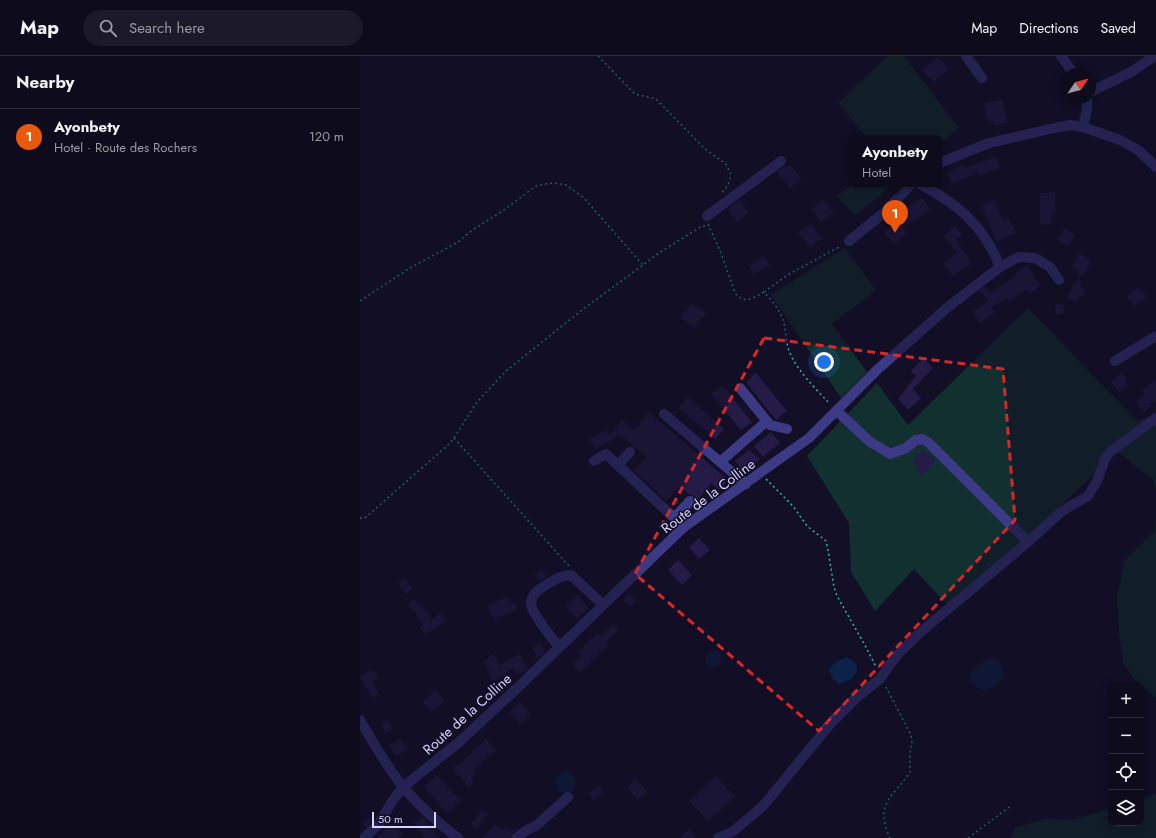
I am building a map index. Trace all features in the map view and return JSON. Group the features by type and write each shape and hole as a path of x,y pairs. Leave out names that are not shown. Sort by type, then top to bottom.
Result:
{"street":[{"path":"966,56 982,78"},
{"path":"1061,56 1070,68"},
{"path":"1096,89 1131,72 1156,56"},
{"path":"1083,127 1087,104"},
{"path":"942,162 989,143 1059,126 1071,125 1083,127 1120,140 1138,150 1156,167"},
{"path":"707,216 781,161"},
{"path":"849,241 886,211 908,187"},
{"path":"925,187 951,202 974,222 989,243 1000,267"},
{"name":"Route de la Colline","path":"364,838 379,824 391,803 404,787 458,743 684,527 809,438 878,369 948,307 1000,267 1018,257 1036,258 1050,267 1059,280"},
{"path":"1115,361 1156,336"},
{"path":"740,388 770,425 787,429"},
{"path":"837,411 869,441 890,454 906,448 916,440 922,439 929,443 1028,542"},
{"path":"664,414 746,484"},
{"path":"718,838 732,832 763,806 831,723 856,698 882,678 899,652 1028,542 1062,511 1088,496 1097,481 1105,459 1110,452 1156,418"},
{"path":"720,462 767,421"},
{"path":"618,465 630,452"},
{"path":"594,461 606,454 684,527"},
{"path":"674,518 690,501"},
{"path":"559,647 538,619 530,605 531,599 537,591 554,580 565,575 572,575 603,605"},
{"path":"360,720 375,746 404,787 435,820 458,838"},
{"path":"516,838 537,825 568,797"}],"path":[{"path":"598,56 635,94 656,99 705,149 726,164 732,175 731,180 718,198"},
{"path":"360,301 410,268 460,242 536,186 545,184 554,183 566,185 583,198 643,265"},
{"path":"707,216 706,220 708,226 721,253 736,293 739,298 744,300 750,300 789,274 849,241"},
{"path":"360,518 365,518 454,438 477,402 506,371 582,310 659,253 702,226 708,226"},
{"path":"764,292 774,304 784,322 791,355 809,381 837,411"},
{"path":"454,438 572,568"},
{"path":"760,474 793,506 807,526 826,541 837,596 867,649 911,734 912,743 910,754 910,772 889,798 885,807 885,820 890,838"},
{"path":"968,838 1012,805"}],"highlighted area":[{"path":"764,338 1003,369 1015,520 819,731 635,574"}],"green space":[{"path":"888,56 904,56 959,128 942,142 942,135 865,135 838,103"},
{"path":"850,187 889,187 856,215 837,196"},
{"path":"845,248 876,290 832,324 867,372 841,398 771,295"},
{"path":"1028,308 1137,421 1156,414 1156,489 1153,479 1117,452 952,610 914,569 875,611 851,572 849,523 807,456 877,383 908,425"},
{"path":"1156,523 1156,698 1144,688 1144,682 1137,682 1135,680 1123,662 1119,632 1117,596 1124,561 1154,532"},
{"path":"1156,794 1156,838 1010,838 1015,828 1044,819 1074,820 1108,809 1108,826 1144,826 1144,798"}],"water":[{"path":"715,650 720,652 721,659 718,666 710,667 705,663 707,654"},
{"path":"845,657 854,662 857,672 850,680 839,684 832,678 829,669"},
{"path":"992,658 998,660 1002,666 1003,677 995,686 987,690 979,689 974,685 971,679 972,671 979,664"},
{"path":"565,771 572,776 576,784 572,792 566,794 557,790 556,783 558,776"}],"building":[{"path":"938,57 949,69 933,82 922,70"},
{"path":"1002,100 1007,123 995,125 994,121 990,122 989,118 987,118 984,103"},
{"path":"996,157 1000,168 979,176 977,173 953,184 946,173 962,165 963,168"},
{"path":"791,165 802,179 790,188 777,172 785,166"},
{"path":"1055,192 1056,212 1051,216 1052,224 1040,225 1040,193"},
{"path":"922,197 930,209 903,228 907,234 893,244 884,232 908,215 904,210"},
{"path":"740,200 749,213 737,222 728,209"},
{"path":"824,200 834,213 821,222 811,209"},
{"path":"994,200 1003,220 1008,218 1016,233 997,241 981,206"},
{"path":"811,224 822,238 810,248 798,233"},
{"path":"955,226 962,235 956,240 972,263 953,276 944,264 957,253 943,236"},
{"path":"1064,229 1067,229 1075,235 1068,246 1058,239"},
{"path":"1079,253 1092,261 1082,277 1076,274 1078,271 1072,267"},
{"path":"764,256 770,265 754,274 749,266"},
{"path":"1027,265 1041,286 1031,293 1029,290 1026,290 1009,301 1006,298 992,308 995,312 980,323 972,313 988,301 980,290 985,286 990,293 1017,275 1015,273"},
{"path":"1081,277 1080,287 1085,288 1084,296 1079,296 1078,301 1068,300 1069,291 1071,291 1072,285"},
{"path":"1138,287 1146,296 1135,306 1127,297"},
{"path":"691,303 706,313 695,328 681,318"},
{"path":"1056,304 1064,305 1063,314 1055,314"},
{"path":"923,358 933,368 913,389 921,398 908,410 898,399 916,376 911,371"},
{"path":"756,373 787,411 776,420 746,382"},
{"path":"1122,373 1127,380 1125,382 1128,386 1119,392 1111,381"},
{"path":"1156,380 1156,400 1150,404 1152,406 1144,412 1136,401 1145,394 1142,390"},
{"path":"722,385 752,422 741,430 711,394"},
{"path":"688,397 724,429 715,439 679,408"},
{"path":"649,412 728,480 719,490 711,483 697,501 694,496 690,495 680,487 666,501 634,471 646,457 620,435 595,449 589,439 606,430 609,435 622,420 634,431"},
{"path":"771,432 780,443 763,457 754,446"},
{"path":"922,449 936,460 923,476 917,471 919,468 912,462"},
{"path":"749,450 760,459 744,472 735,461"},
{"path":"699,538 710,550 699,559 689,547"},
{"path":"678,560 692,575 682,585 668,570"},
{"path":"541,570 547,577 539,581 534,575"},
{"path":"405,578 413,589 406,594 398,583"},
{"path":"629,594 636,602 631,607 623,599"},
{"path":"578,595 589,608 577,619 566,606"},
{"path":"508,597 511,603 514,601 517,610 494,619 488,605"},
{"path":"414,599 422,608 423,607 432,619 440,613 446,621 425,635 420,627 424,624 408,605"},
{"path":"613,625 618,630 606,642 609,645 580,673 572,665 581,656 578,653 585,646 584,645 598,633 601,636"},
{"path":"540,643 545,652 538,659 532,648"},
{"path":"493,654 500,665 520,654 528,669 517,676 513,668 494,682 488,673 490,671 483,662"},
{"path":"372,669 378,679 372,682 379,694 373,698 360,677"},
{"path":"436,690 445,701 432,712 423,701"},
{"path":"520,702 531,715 520,724 509,712"},
{"path":"387,720 393,729 386,733 380,724"},
{"path":"400,739 407,749 396,756 389,746"},
{"path":"486,739 496,751 473,770 477,775 471,779 474,783 468,787 459,774 457,776 452,770"},
{"path":"437,775 461,801 447,813 424,786"},
{"path":"716,776 735,796 708,821 689,801"},
{"path":"636,779 647,792 638,800 627,787"},
{"path":"599,785 604,791 593,800 588,794"},
{"path":"481,810 487,814 477,829 471,825"},
{"path":"423,817 440,838 425,838 414,823"},
{"path":"369,818 372,821 366,828 362,823"},
{"path":"391,823 403,834 399,838 377,838"},
{"path":"495,824 502,831 507,827 510,831 516,828 517,829 512,833 510,838 482,838"},
{"path":"690,829 696,838 678,838"}],"place":[{"name":"Ayonbety","path":"895,233"}]}
